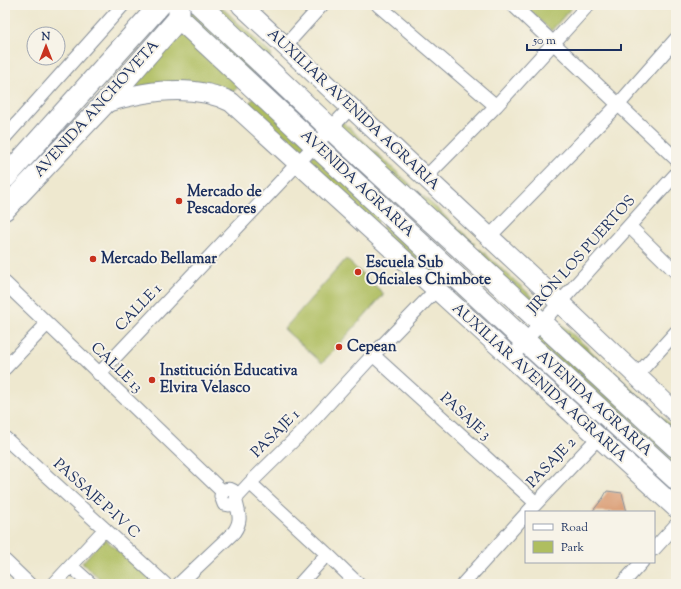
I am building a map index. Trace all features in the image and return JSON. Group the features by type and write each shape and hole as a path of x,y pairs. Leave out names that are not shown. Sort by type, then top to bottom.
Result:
{"main road":[{"name":"AVENIDA ANCHOVETA","path":"5,178 160,5"},
{"name":"AVENIDA AGRARIA","path":"200,5 331,129 676,447"},
{"name":"AVENIDA ANCHOVETA","path":"5,209 105,103 179,12"},
{"name":"AVENIDA AGRARIA","path":"179,12 316,145 525,341 676,479"}],"street":[{"path":"8,129 123,5"},
{"name":"AUXILIAR AVENIDA AGRARIA","path":"241,5 676,413"},
{"path":"285,46 322,5"},
{"path":"378,5 496,106"},
{"path":"513,5 676,159"},
{"path":"425,178 496,106 588,5"},
{"path":"489,237 618,105 676,39"},
{"name":"AUXILIAR AVENIDA AGRARIA","path":"105,103 126,97 188,91 222,97 231,102 676,508"},
{"name":"CALLE 1","path":"99,374 350,108"},
{"name":"JIRÓN LOS PUERTOS","path":"512,358 525,341 630,227 676,174"},
{"path":"630,227 676,272"},
{"name":"CALLE 13","path":"5,283 223,492 230,489 235,492 236,499"},
{"name":"PASAJE 1","path":"236,499 250,483 304,430 372,355 436,290"},
{"path":"5,368 47,324"},
{"path":"637,375 676,332"},
{"name":"PASAJE 3","path":"372,355 532,508"},
{"name":"PASAJE 2","path":"532,508 599,437"},
{"name":"PASSAJE P-IV C","path":"5,438 165,584"},
{"path":"250,483 358,584"},
{"path":"179,584 234,532 239,524 240,516 236,499"},
{"path":"463,584 525,515"},
{"path":"655,548 676,525"},
{"path":"54,584 105,529"},
{"path":"300,584 327,554"},
{"path":"5,561 29,584"},
{"path":"622,584 641,563"},
{"path":"71,566 91,584"}],"green space":[{"path":"180,5 193,5 259,67 248,79"},
{"path":"201,5 219,5 272,55 263,64"},
{"path":"524,5 574,5 551,31"},
{"path":"187,34 240,85 230,95 121,95 173,37"},
{"path":"256,96 308,146 299,155 247,105"},
{"path":"342,121 412,186 405,194 334,129"},
{"path":"315,153 384,215 375,225 306,164"},
{"path":"417,190 475,244 467,252 409,198"},
{"path":"390,219 447,273 437,284 379,231"},
{"path":"480,249 549,312 541,321 472,258"},
{"path":"346,259 384,294 322,363 284,329"},
{"path":"553,316 676,430 676,444 546,323"},
{"path":"543,327 676,451 676,476 530,341"},
{"path":"104,538 156,584 106,584 82,563"}],"building":[{"path":"607,491 622,493 627,511 593,511"}],"place":[{"name":"Mercado de Pescadores","path":"179,201"},
{"name":"Mercado Bellamar","path":"93,259"},
{"name":"Escuela Sub Oficiales Chimbote","path":"358,272"},
{"name":"Cepean","path":"339,347"},
{"name":"Institución Educativa Elvira Velasco","path":"152,380"}]}
